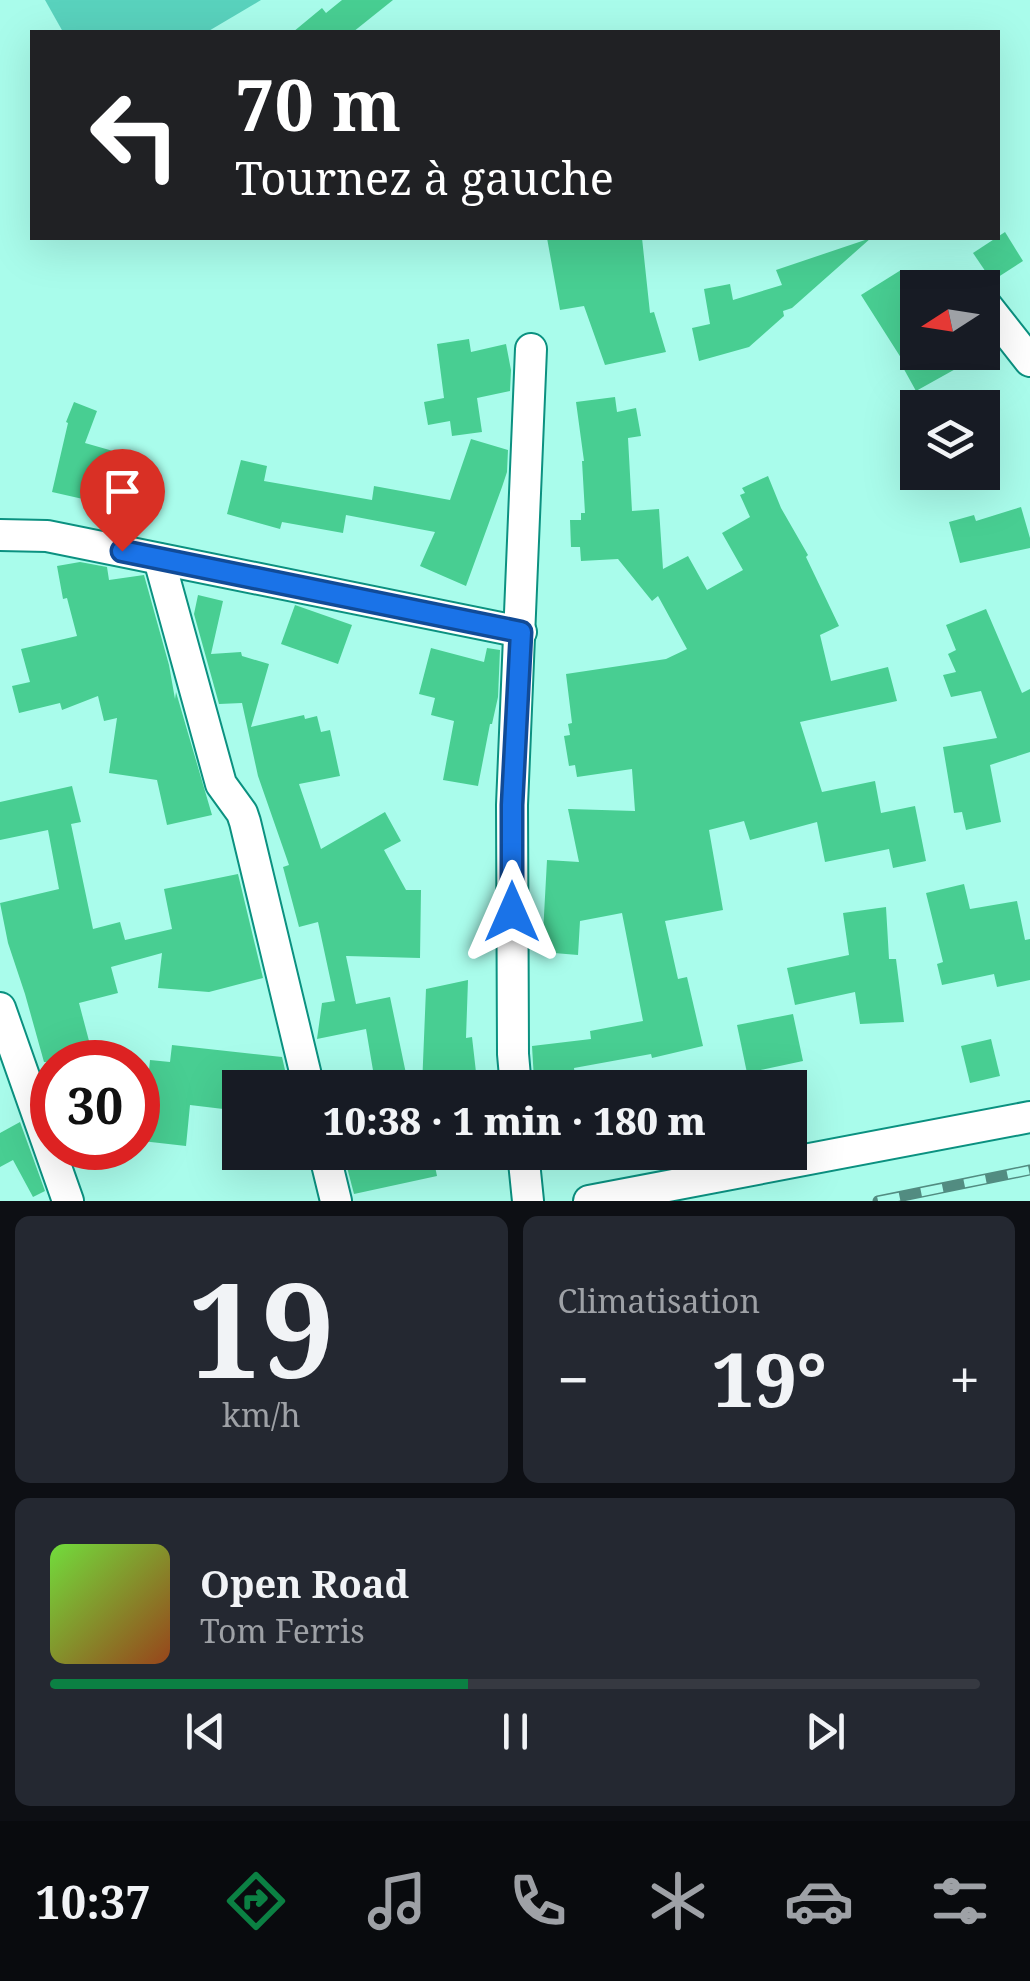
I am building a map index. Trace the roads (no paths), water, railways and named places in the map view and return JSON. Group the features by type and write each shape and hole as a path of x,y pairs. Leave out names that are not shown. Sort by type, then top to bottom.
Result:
{"street":[{"path":"1000,323 1030,362"},
{"path":"514,1070 512,805 530,349"},
{"path":"0,535 47,536 521,632"},
{"path":"159,559 220,784 245,822 304,1070"},
{"path":"0,1008 68,1201"},
{"path":"588,1201 1030,1117"},
{"path":"328,1170 336,1201"},
{"path":"525,1170 528,1201"}],"railway":[{"path":"878,1201 1030,1170"}]}
